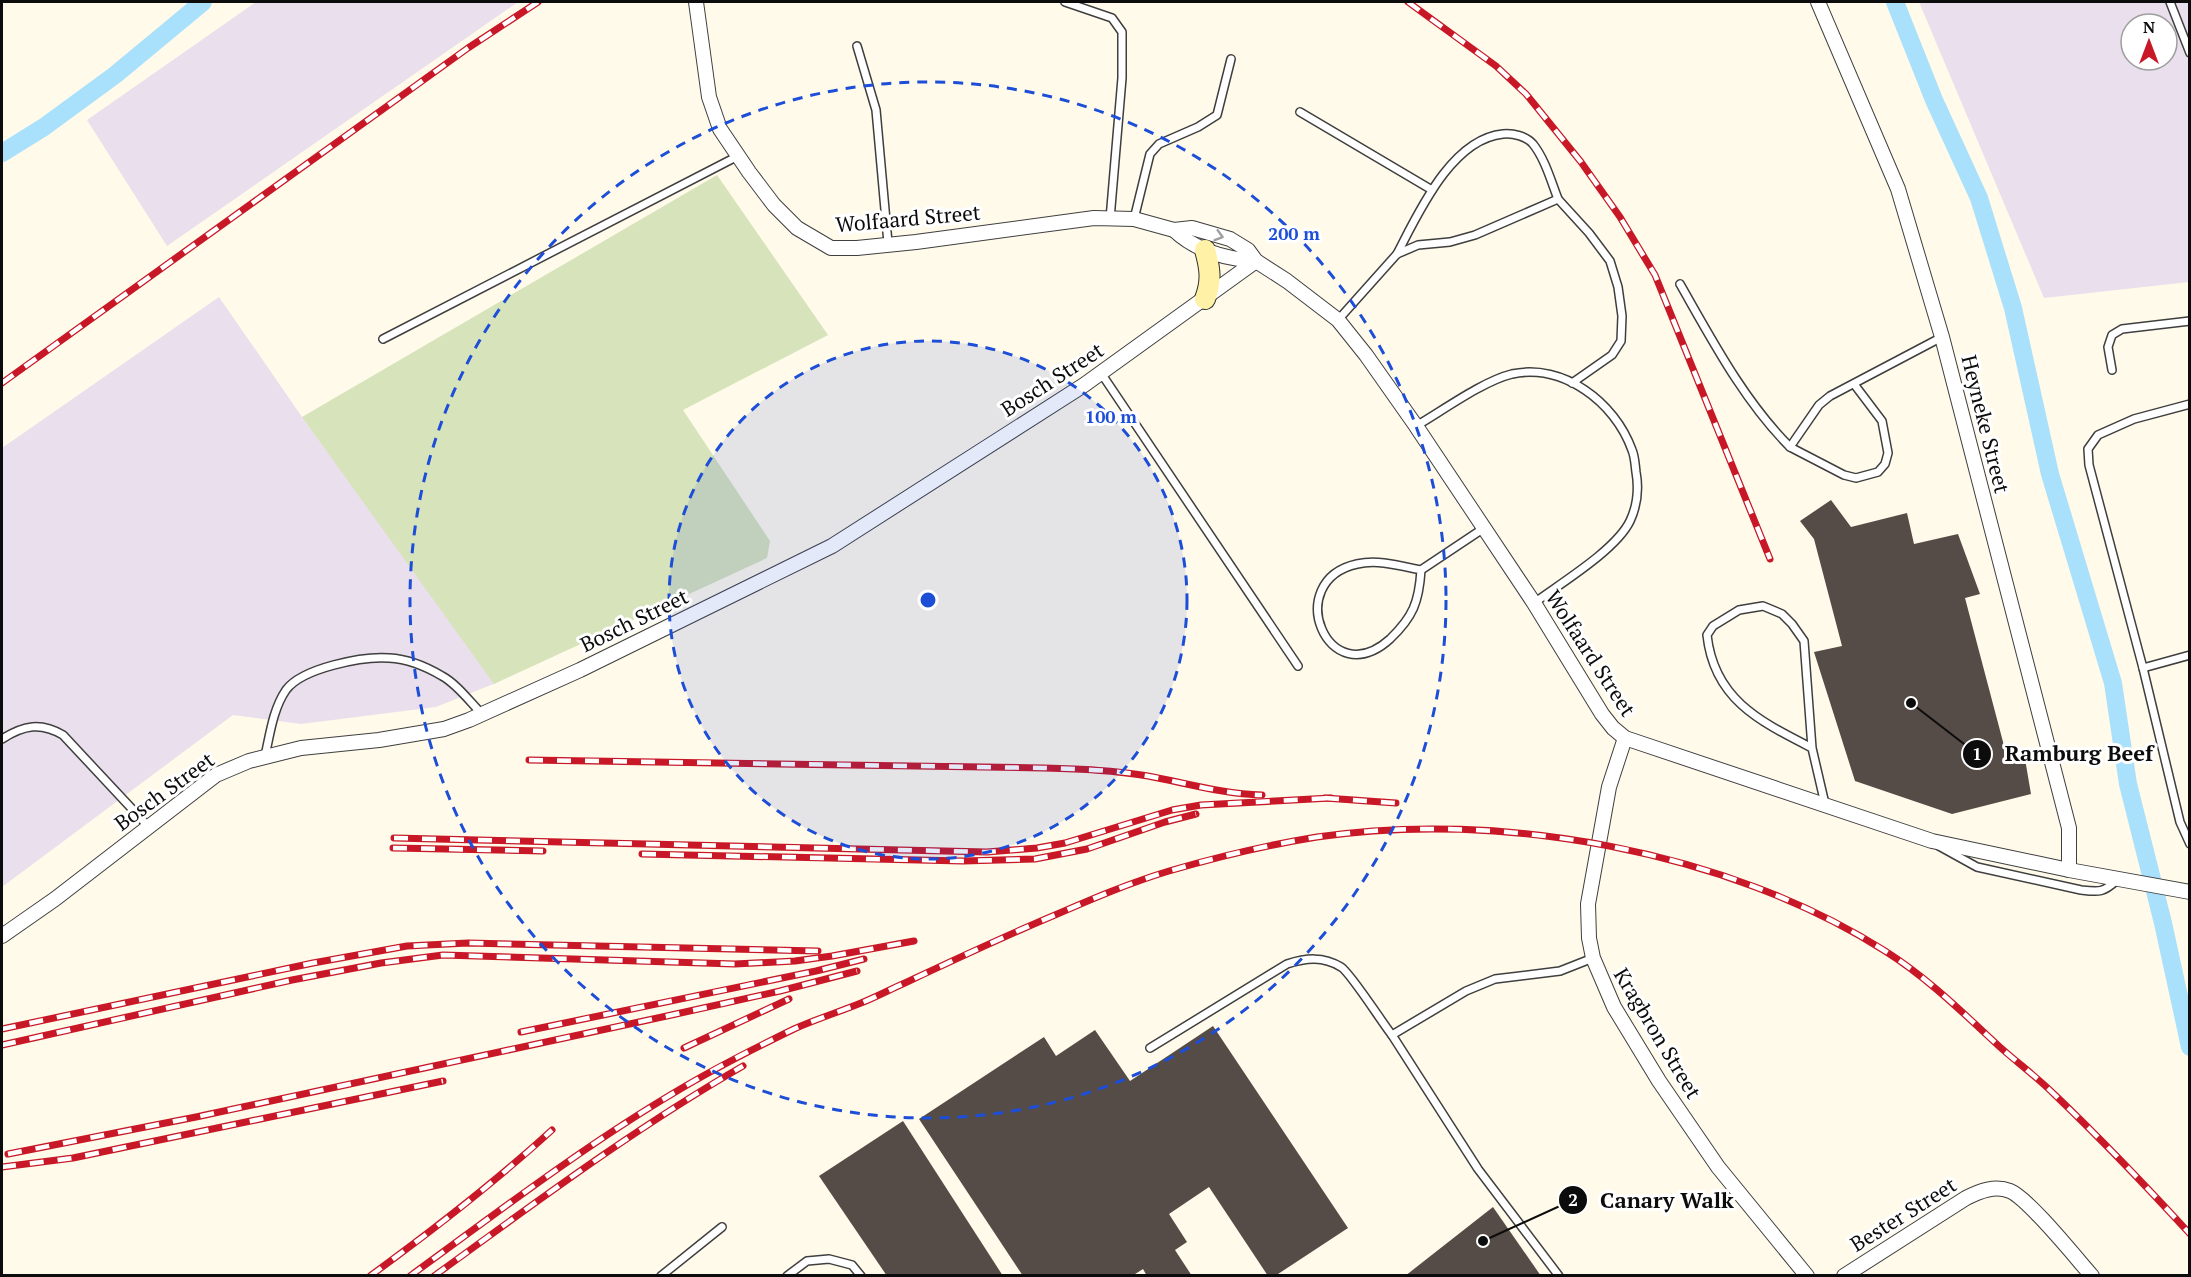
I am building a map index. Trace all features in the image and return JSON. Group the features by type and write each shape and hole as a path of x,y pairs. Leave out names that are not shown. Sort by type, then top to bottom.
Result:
{"street":[{"name":"Wolfaard Street","path":"696,2 709,97 720,129 774,205 796,228 831,248 857,248 888,243 916,242 1094,218 1134,219 1174,231 1185,241 1205,250 1235,260 1256,261"},
{"name":"Heyneke Street","path":"1818,2 1898,189 1942,337 2069,828 2069,870"},
{"name":"Wolfaard Street","path":"1174,231 1192,228 1230,239 1248,250 1256,261 1287,281 1338,320 1366,355 1416,426 1534,603 1602,714 1625,738 1932,841 2069,870 2190,892"},
{"path":"1205,250 1210,267 1210,286 1205,299"},
{"name":"Bosch Street","path":"2,936 55,899 216,775 265,756 301,748 379,740 444,729 590,665 832,546 1101,373 1256,261"},
{"name":"Kragbron Street","path":"1625,738 1609,787 1588,904 1589,938 1593,958 1614,1006 1659,1081 1718,1167 1807,1275"},
{"name":"Bester Street","path":"1844,1275 1966,1198 1985,1190 1999,1189 2009,1191 2024,1200 2092,1275"}],"lane":[{"path":"1065,2 1112,18 1122,32 1122,78 1110,219"},
{"path":"2170,2 2190,52"},
{"path":"857,46 876,110 888,243"},
{"path":"1134,219 1150,154 1158,144 1198,127 1217,115 1231,59"},
{"path":"1300,112 1432,189"},
{"path":"1338,320 1397,254 1432,189 1444,174 1472,146 1495,135 1514,133 1532,143 1558,199 1589,233 1610,261 1618,287 1622,316 1621,341 1612,356 1572,383"},
{"path":"383,339 738,156"},
{"path":"1397,254 1418,244 1450,242 1476,235 1558,199"},
{"path":"1680,284 1710,335 1770,426 1790,447 1844,475 1856,478 1878,472 1885,464 1888,453 1882,421 1854,384"},
{"path":"2112,370 2108,347 2112,335 2122,328 2190,321"},
{"path":"1790,447 1819,405 1830,396 1942,337"},
{"path":"1416,426 1487,384 1511,374 1543,372 1587,390 1615,417 1632,450 1639,493 1630,521 1610,546 1534,603"},
{"path":"1101,373 1298,666"},
{"path":"2190,404 2125,423 2098,435 2088,449 2089,465 2181,822 2190,844"},
{"path":"1421,570 1416,604 1411,616 1383,645 1353,655 1341,652 1327,641 1318,623 1317,602 1324,585 1337,572 1357,564 1378,562 1421,570 1484,528"},
{"path":"1812,748 1760,720 1723,685 1714,669 1709,653 1707,635 1713,626 1739,610 1763,606 1782,614 1804,641 1812,748 1826,806"},
{"path":"2143,668 2190,655"},
{"path":"265,756 274,714 286,689 302,676 334,664 389,658 414,664 444,677 482,714"},
{"path":"2,739 26,727 41,726 51,728 63,735 148,826"},
{"path":"1932,841 1947,852 1977,867 2051,884 2098,892 2124,880"},
{"path":"1150,1047 1287,964 1307,958 1327,961 1344,968 1392,1035 1478,1169 1558,1275"},
{"path":"1392,1035 1466,991 1495,979 1560,971 1593,958"},
{"path":"662,1275 722,1227"},
{"path":"787,1275 807,1261 829,1259 852,1265 861,1275"}],"shaded area":[{"path":"256,2 518,2 167,246 87,120"},
{"path":"1919,2 2189,2 2189,282 2044,298"},
{"path":"219,297 302,417 496,683 436,707 301,724 233,715 2,887 2,448"}],"green space":[{"path":"717,175 828,335 683,410 770,541 767,558 494,684 302,417"}],"building":[{"path":"1831,500 1851,527 1907,513 1914,544 1958,534 1980,594 1965,598 2007,757 2024,753 2031,794 1952,814 1855,781 1814,652 1842,646 1814,539 1800,521"},
{"path":"1213,1026 1348,1228 1275,1276 1268,1276 1209,1187 1169,1214 1187,1242 1175,1250 1192,1276 1147,1276 1143,1269 1132,1276 1023,1276 919,1119 1044,1037 1056,1056 1095,1030 1130,1081"},
{"path":"903,1121 1003,1276 887,1276 819,1176"},
{"path":"1493,1207 1541,1276 1405,1276"}],"waterway":[{"path":"2,153 44,127 115,75 203,2"},
{"path":"1895,2 1934,100 1979,198 2013,308 2050,474 2113,683 2128,784 2163,923 2190,1047"}],"railway":[{"path":"2,383 468,48 538,2"},
{"path":"1408,2 1496,66 1526,94 1581,162 1620,217 1655,275 1770,559"},
{"path":"529,760 1083,769 1135,774 1219,790 1262,795"},
{"path":"1325,798 1396,803"},
{"path":"394,838 987,852 1065,843 1172,810 1201,805 1331,798"},
{"path":"642,854 963,861 1035,859 1087,849 1165,822 1196,814"},
{"path":"410,1276 542,1180 642,1112 706,1074 794,1029 867,1001 999,939 1083,903 1154,876 1224,856 1280,844 1317,837 1388,830 1461,829 1536,835 1611,846 1685,864 1756,887 1823,916 1885,951 1945,997 2072,1112 2124,1163 2190,1234"},
{"path":"393,848 543,851"},
{"path":"2,1045 292,980 381,963 443,955 735,964 795,961 914,941"},
{"path":"2,1029 313,963 407,946 468,943 818,951"},
{"path":"521,1032 864,959"},
{"path":"8,1154 196,1117 676,1014 857,971"},
{"path":"684,1048 789,999"},
{"path":"434,1276 624,1140 743,1066"},
{"path":"2,1167 73,1158 443,1081"},
{"path":"370,1276 463,1206 552,1130"}],"place":[{"name":"Ramburg Beef","path":"1911,703"},
{"name":"Canary Walk","path":"1483,1241"}]}
